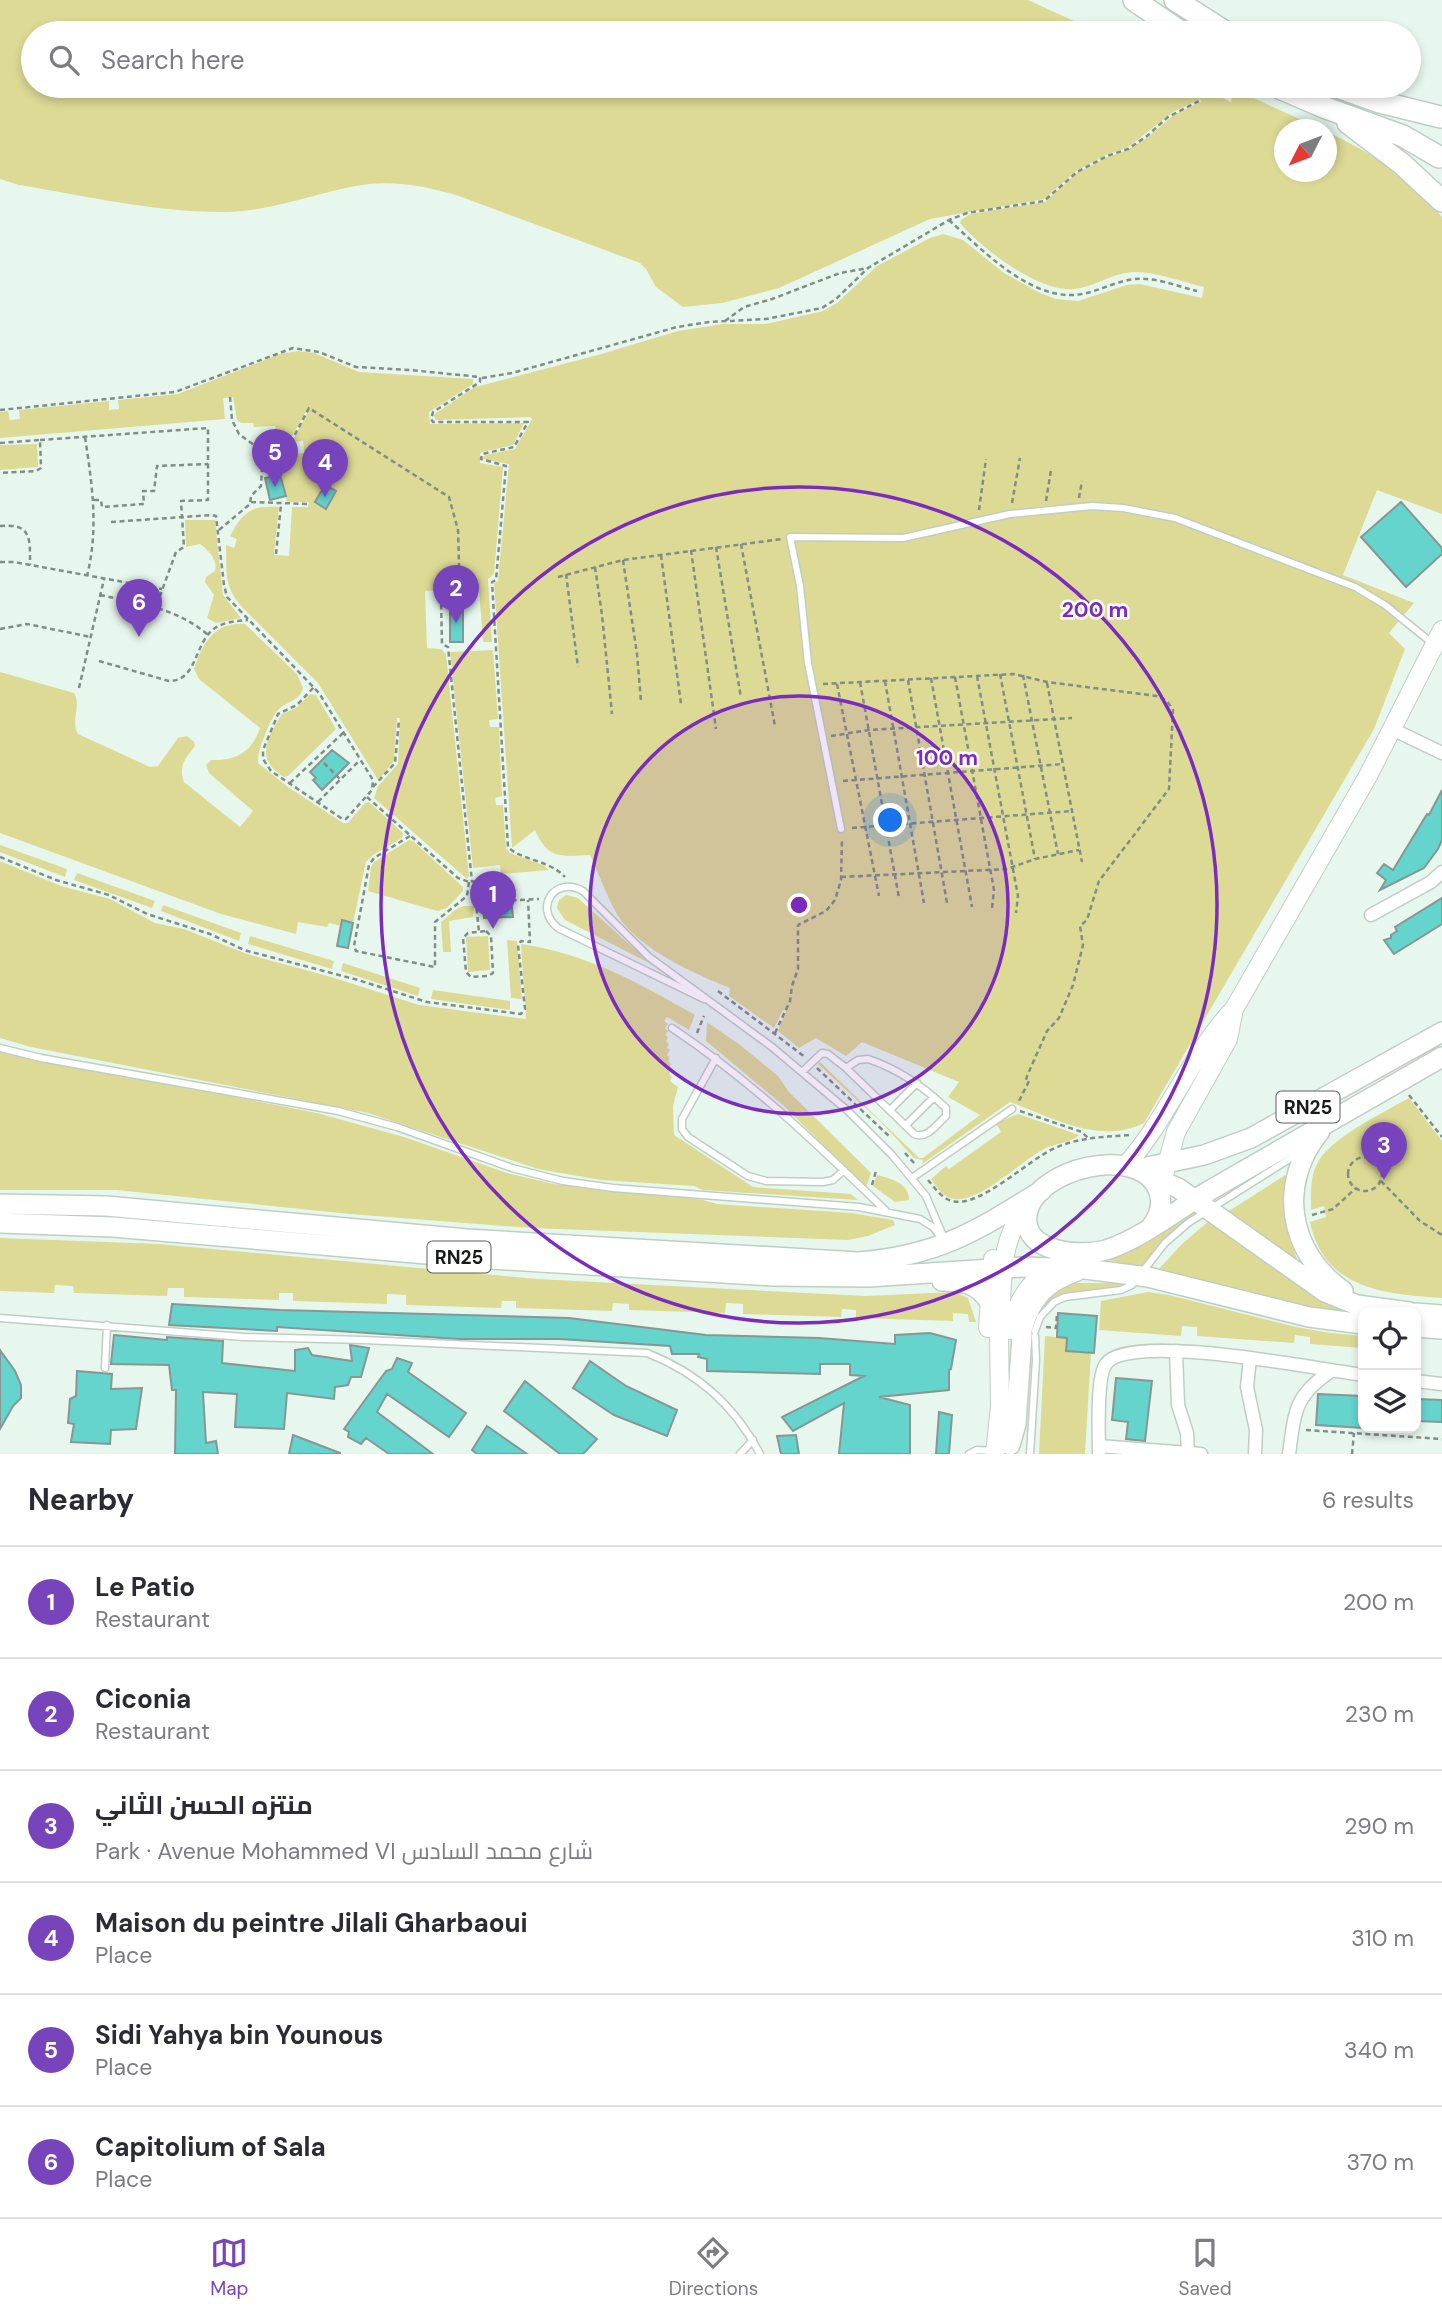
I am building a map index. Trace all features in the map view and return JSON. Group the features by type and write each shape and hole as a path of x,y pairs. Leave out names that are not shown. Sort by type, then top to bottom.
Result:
{"highway":[{"path":"1134,0 1165,21"},
{"path":"1175,0 1208,21"},
{"path":"1303,98 1403,136 1440,159"},
{"path":"1369,98 1441,117 1435,141 1440,159"},
{"path":"1326,108 1402,164 1442,201"}],"main road":[{"name":"RN25","path":"0,1203 106,1206 467,1239 828,1262 887,1260 916,1254 971,1233 1080,1169 1105,1165 1150,1175 1251,1138 1442,1032"},
{"name":"RN25","path":"0,1223 113,1227 472,1258 635,1269 821,1278 918,1275 1072,1252 1101,1251 1127,1241 1201,1205 1310,1133 1442,1057"},
{"path":"1328,1122 1313,1139 1299,1170 1294,1196 1296,1223 1304,1248 1321,1272 1358,1307"},
{"path":"1150,1175 1201,1205 1325,1292 1358,1310"},
{"path":"1150,1175 1158,1216 1151,1227"},
{"name":"RN25","path":"1029,1200 1027,1227 1035,1241 1049,1248 1072,1252"},
{"path":"998,1264 1085,1269 1140,1276 1309,1317 1358,1316"},
{"path":"1002,1451 1016,1424 1011,1332 1038,1294 1056,1279 1085,1269"},
{"path":"918,1275 935,1281 968,1283 979,1289 989,1301"},
{"path":"1421,1313 1442,1315"},
{"path":"1421,1327 1442,1329"}],"street":[{"path":"1150,1175 1157,1126 1217,1029 1234,1009 1348,813 1438,637"},
{"path":"1392,729 1442,753"},
{"path":"1371,915 1431,882 1442,872"},
{"path":"1150,1175 1228,1039 1234,1009"},
{"name":"RN25","path":"998,1264 1010,1233 1029,1200"},
{"path":"1002,1451 992,1405 1016,1308 1025,1292 1056,1267 1101,1251"},
{"path":"998,1264 989,1301 1011,1332"},
{"path":"998,1264 1011,1332"},
{"path":"1176,1351 1178,1405 1192,1454 1099,1450 1100,1380 1106,1363 1117,1355 1138,1351 1176,1351 1293,1362 1358,1374"},
{"path":"1250,1358 1247,1387 1256,1430 1255,1454"},
{"path":"1289,1454 1301,1396 1331,1371"},
{"path":"1421,1382 1442,1384"}],"lane":[{"path":"841,829 808,663 799,576 790,537 904,538 1010,514 1045,509 1111,506 1175,517 1345,582 1438,637"},
{"path":"704,999 649,957 583,891 570,886 557,889 549,899 549,919 558,928 704,999 740,1023 848,1111 926,1196 946,1244"},
{"path":"673,1028 772,1102 887,1212"},
{"path":"0,1048 41,1058 338,1111 397,1127 512,1168 563,1181 701,1196 830,1204 887,1212 920,1219 933,1227 946,1244"},
{"path":"803,1072 822,1053 828,1054 917,1135 923,1136 946,1116 946,1108 918,1083 894,1068 868,1059 858,1060 846,1068"},
{"path":"716,1058 682,1119 682,1129 688,1137 736,1169 757,1179 823,1182 833,1180 844,1170"},
{"path":"890,1110 918,1083"},
{"path":"906,1125 934,1097"},
{"path":"912,1178 1013,1109"},
{"path":"1030,1454 1036,1360 1011,1332 1040,1317 1054,1302 1065,1297 1127,1289 1201,1205"},
{"path":"0,1318 244,1337 647,1353 675,1364 718,1396 753,1440 760,1454"},
{"path":"105,1368 107,1325"},
{"path":"740,1454 753,1440"},
{"path":"969,1454 977,1450 1002,1451"}],"path":[{"path":"0,410 167,393 293,348 319,352 356,368 410,370 481,379 512,373 677,327 770,319 822,308 836,299 868,268 949,220 967,213 1044,201 1077,172 1107,156 1128,149 1168,117 1199,101"},
{"path":"949,220 1006,269 1051,293 1080,295 1140,278 1197,292"},
{"path":"725,321 744,307 840,273 868,268"},
{"path":"481,379 432,413 431,419 433,422 528,422 514,447 482,454 481,459 506,466 496,580 492,583 508,847 554,867 570,886"},
{"path":"230,397 232,420 239,434 255,446 265,465"},
{"path":"251,502 251,496 261,486 261,471 287,447 309,408 449,497 458,530 460,598 441,600 442,644 448,647 479,932"},
{"path":"0,443 208,428 208,500 181,501 184,547 176,552 156,607"},
{"path":"85,436 94,500 94,538 87,576"},
{"path":"0,473 39,470 42,463 40,440"},
{"path":"1010,514 1020,458"},
{"path":"977,520 986,459"},
{"path":"94,500 101,500 102,507 144,504 143,491 154,491 157,466 208,464"},
{"path":"1045,509 1051,470"},
{"path":"1078,507 1082,481"},
{"path":"219,530 251,502 308,504"},
{"path":"276,554 281,505"},
{"path":"111,522 214,515 217,518 225,592 231,603 314,687 373,780 373,787"},
{"path":"0,526 14,524 28,534 30,565"},
{"path":"558,577 623,560 790,537"},
{"path":"741,544 775,726"},
{"path":"716,547 741,698"},
{"path":"691,550 716,729"},
{"path":"661,555 681,704"},
{"path":"623,560 641,701"},
{"path":"0,562 162,589"},
{"path":"595,566 612,714"},
{"path":"566,574 578,667"},
{"path":"79,688 104,579"},
{"path":"100,595 156,607 184,617 208,634"},
{"path":"99,661 169,681 178,681 188,673 208,634 223,624 248,620"},
{"path":"0,629 27,624 91,638"},
{"path":"813,685 1000,674 1157,696 1167,701 1173,710 1170,786 1098,884 1087,920 1080,926 1083,945 1073,985 1059,1018 1047,1031 1027,1076 1026,1080 1029,1081 1013,1109 1082,1132 1088,1138"},
{"path":"1000,674 1035,859"},
{"path":"977,676 1013,868 1017,896 1016,913"},
{"path":"1023,676 1058,854"},
{"path":"955,677 995,895 992,908"},
{"path":"931,678 972,907"},
{"path":"908,680 947,903"},
{"path":"885,681 924,903"},
{"path":"860,682 899,898"},
{"path":"1047,682 1082,862"},
{"path":"837,684 879,896"},
{"path":"314,687 297,705 280,712 262,750 263,759 268,767 289,783 344,819 395,764 399,720"},
{"path":"823,737 869,730 1072,718"},
{"path":"289,783 344,733"},
{"path":"318,802 360,760"},
{"path":"324,762 341,780"},
{"path":"833,782 1063,764"},
{"path":"367,797 458,878 472,882 490,880 493,891"},
{"path":"774,1033 790,1001 798,969 798,925 820,915 831,905 838,893 841,877 841,829 1072,811"},
{"path":"411,836 374,858 369,865 354,946 356,951 435,967 434,926 441,915 467,896 472,882"},
{"path":"841,877 1013,868 1035,859 1079,850"},
{"path":"0,857 56,880 108,895 147,914 210,934 244,950 358,980 419,1000 521,1014 525,1009 518,945 521,941 530,942 528,900"},
{"path":"503,901 549,899"},
{"path":"479,932 488,932 491,936 494,971 488,976 471,977 466,972 463,937 468,933 479,932"},
{"path":"694,1043 704,1016"},
{"path":"1409,1095 1442,1137"},
{"path":"1370,1157 1382,1169 1381,1181 1367,1191 1356,1188 1351,1184 1348,1172 1350,1166 1358,1158 1370,1157"},
{"path":"1381,1181 1420,1221 1442,1235"},
{"path":"1306,1217 1333,1209 1356,1188"},
{"path":"1043,1326 1056,1328 1058,1309"},
{"path":"1293,1429 1442,1439"},
{"path":"1352,1454 1354,1433"}],"shaded area":[{"path":"0,0 1028,0 1074,21 21,21 21,98 1223,98 1231,102 1232,98 1254,98 1299,119 1274,119 1274,182 1337,182 1337,137 1375,157 1404,178 1442,217 1442,514 1377,490 1343,575 1414,603 1389,633 1405,649 1374,729 1144,1123 1127,1129 1094,1130 1077,1127 1010,1102 922,1164 923,1160 914,1158 880,1121 818,1064 820,1062 919,1158 923,1158 980,1115 948,1097 959,1082 862,1042 846,1056 816,1038 799,1048 778,1031 786,1011 783,1010 774,1028 729,996 730,988 670,960 630,931 616,912 590,855 571,856 550,851 535,830 512,848 494,583 498,581 509,464 482,459 485,455 515,449 532,419 436,420 433,415 475,387 678,331 723,324 766,324 823,311 837,303 877,266 943,234 963,240 1004,273 1056,299 1078,301 1127,285 1140,284 1202,298 1204,287 1144,272 1120,274 1074,289 1044,284 996,256 960,223 970,214 1045,202 1077,173 1107,157 1128,150 1175,114 1201,102 1200,99 1173,112 1127,148 1108,154 1076,171 1044,199 930,219 779,288 722,303 683,307 656,287 640,263 459,196 426,187 392,183 369,184 245,211 201,212 123,203 19,185 0,179"},
{"path":"298,351 314,353 359,372 473,379 473,384 429,412 430,424 524,423 513,445 480,454 480,463 503,467 494,574 488,579 492,642 483,642 479,588 425,591 427,648 441,649 446,654 469,876 467,879 374,798 378,786 398,764 400,718 397,718 394,761 378,780 318,683 241,606 231,591 226,570 226,545 234,548 237,539 230,536 249,511 262,507 279,507 274,555 289,556 292,507 308,507 309,502 287,502 278,466 296,454 304,453 303,441 292,442 310,408 289,442 277,443 275,426 254,427 253,423 241,423 237,420 233,397 223,398 225,419 0,438 0,412 8,411 10,420 20,419 19,410 109,401 109,410 119,409 118,400 178,394 280,354"},
{"path":"37,444 38,467 0,470 0,445"},
{"path":"185,520 215,520 223,595 241,618 216,623 207,618 214,595 205,582 206,577 215,571 215,563 209,552 200,544 186,547"},
{"path":"245,624 297,674 303,688 299,696 275,714 262,744 258,763 288,787 343,823 348,823 365,803 369,802 403,833 402,838 366,862 353,923 343,921 341,926 329,923 327,927 298,922 296,934 221,914 0,833 0,672 74,693 78,734 150,767 158,766 178,738 187,736 195,746 182,766 184,782 240,827 253,811 209,773 206,765 211,760 235,757 248,749 260,728 199,679 194,669 211,636 225,627"},
{"path":"493,650 498,719 489,720 490,727 499,727 502,796 495,798 496,805 503,805 506,848 510,853 543,865 549,870 501,874 500,865 473,868 450,652"},
{"path":"310,694 316,695 336,729 284,777 269,763 266,756 268,741 282,714 296,708"},
{"path":"409,840 463,887 463,891 447,908 437,911 368,891 374,862"},
{"path":"0,845 67,869 65,877 0,852"},
{"path":"0,861 61,886 110,899 155,923 184,929 247,954 419,1005 526,1019 521,944 590,962 695,1015 689,1030 667,1017 664,1021 668,1024 665,1035 668,1037 667,1048 670,1050 667,1055 670,1057 669,1068 672,1070 669,1074 672,1077 670,1081 678,1087 673,1106 674,1135 753,1187 851,1194 858,1200 703,1190 694,1186 601,1180 538,1169 368,1113 31,1047 0,1038"},
{"path":"77,873 155,901 152,908 74,880"},
{"path":"566,895 578,898 651,964 565,920 557,908 559,900"},
{"path":"163,905 241,933 239,941 161,911"},
{"path":"463,906 474,906 473,917 449,921 451,952 443,952 441,922"},
{"path":"250,936 334,961 332,969 248,944"},
{"path":"488,936 490,970 468,972 466,937"},
{"path":"507,940 517,941 522,999 511,998"},
{"path":"343,963 420,988 418,996 341,971"},
{"path":"433,990 510,1001 510,1010 431,999"},
{"path":"707,1022 778,1076 789,1092 871,1173 866,1188 784,1106 706,1041"},
{"path":"0,1051 317,1113 404,1137 507,1173 554,1184 699,1199 717,1204 852,1213 893,1220 895,1225 868,1236 848,1240 531,1228 350,1214 116,1190 0,1190"},
{"path":"1409,1098 1442,1141 1442,1298 1379,1290 1343,1275 1317,1245 1310,1222 1326,1217 1324,1206 1311,1210 1313,1176 1322,1156 1343,1137"},
{"path":"1018,1114 1079,1135 1044,1149 972,1196 960,1199 941,1193 931,1179 946,1166 949,1169 1001,1132 996,1123"},
{"path":"1287,1174 1287,1229 1298,1262 1226,1213"},
{"path":"877,1175 903,1186 909,1200 895,1202 873,1186"},
{"path":"1192,1209 1196,1211 1195,1215 1160,1244 1142,1268 1109,1260"},
{"path":"1209,1221 1343,1308 1343,1313 1341,1315 1157,1271 1182,1244"},
{"path":"0,1238 159,1244 537,1279 865,1296 955,1292 968,1298 976,1322 969,1322 968,1314 953,1313 953,1321 856,1318 856,1310 842,1309 841,1317 743,1314 743,1304 726,1303 725,1313 629,1310 629,1304 613,1303 612,1311 516,1308 516,1301 502,1301 501,1308 406,1305 406,1295 387,1294 387,1304 293,1301 293,1293 279,1293 279,1300 184,1297 184,1288 168,1288 167,1296 74,1293 73,1286 55,1285 54,1293 0,1291"},
{"path":"1065,1283 1124,1285 1057,1298 1044,1307 1038,1302"},
{"path":"1148,1292 1169,1295 1296,1327 1358,1336 1358,1348 1310,1344 1310,1337 1295,1335 1294,1343 1197,1336 1197,1327 1182,1326 1181,1336 1099,1330 1101,1301"},
{"path":"1045,1336 1067,1338 1067,1351 1091,1353 1085,1454 1039,1454"}],"building":[{"path":"280,475 286,496 270,500 265,478"},
{"path":"325,485 336,491 326,509 315,502"},
{"path":"1401,502 1442,548 1442,554 1406,587 1361,537"},
{"path":"450,603 463,603 463,642 450,642"},
{"path":"332,750 349,763 322,790 310,772"},
{"path":"1442,790 1442,840 1438,849 1424,868 1380,890 1386,880 1377,873 1384,864 1393,870"},
{"path":"510,888 513,917 484,918 482,892"},
{"path":"1442,898 1442,924 1394,954 1384,940 1391,938 1397,931 1395,927"},
{"path":"342,920 353,923 348,948 337,946"},
{"path":"172,1304 280,1310 569,1318 706,1335 819,1338 895,1344 895,1335 930,1333 956,1340 949,1370 949,1390 879,1397 910,1405 910,1454 839,1454 844,1403 793,1431 782,1417 864,1376 850,1375 850,1364 820,1364 820,1374 707,1371 707,1359 698,1357 699,1354 672,1354 670,1346 559,1339 458,1339 277,1327 277,1331 169,1325"},
{"path":"1058,1313 1097,1316 1094,1353 1066,1351 1067,1338 1057,1337"},
{"path":"114,1335 223,1341 222,1363 295,1371 295,1350 308,1348 312,1355 352,1361 350,1345 369,1348 361,1377 351,1377 348,1385 335,1387 334,1399 287,1393 284,1429 235,1427 237,1394 203,1392 206,1443 216,1441 218,1454 175,1454 176,1390 172,1390 169,1365 111,1364"},
{"path":"0,1350 15,1371 21,1385 21,1398 13,1406 0,1429"},
{"path":"397,1358 412,1363 408,1372 466,1413 449,1437 387,1394 377,1412 433,1454 389,1454 366,1438 361,1444 348,1437 349,1432 344,1429 386,1371 392,1369"},
{"path":"590,1361 626,1386 677,1410 667,1436 614,1415 573,1388"},
{"path":"77,1371 112,1374 111,1389 142,1388 136,1429 111,1430 110,1444 71,1442 74,1424 68,1423 70,1399 76,1396"},
{"path":"1116,1378 1152,1381 1145,1441 1126,1439 1128,1422 1112,1420"},
{"path":"525,1381 597,1439 583,1454 560,1454 504,1411"},
{"path":"1318,1394 1358,1396 1358,1428 1316,1425"},
{"path":"1421,1399 1442,1400 1442,1422 1421,1421"},
{"path":"939,1412 952,1415 949,1454 936,1454"},
{"path":"487,1426 527,1454 477,1454 472,1450"},
{"path":"293,1435 340,1453 340,1454 289,1454"},
{"path":"796,1435 799,1454 781,1454 777,1436"}],"place":[{"name":"Sidi Yahya bin Younous","path":"275,487"},
{"name":"Maison du peintre Jilali Gharbaoui","path":"325,497"},
{"name":"Ciconia","path":"456,623"},
{"name":"Capitolium of Sala","path":"139,637"},
{"name":"Le Patio","path":"493,929"},
{"name":"منتزه الحسن الثاني","path":"1384,1180"}]}
